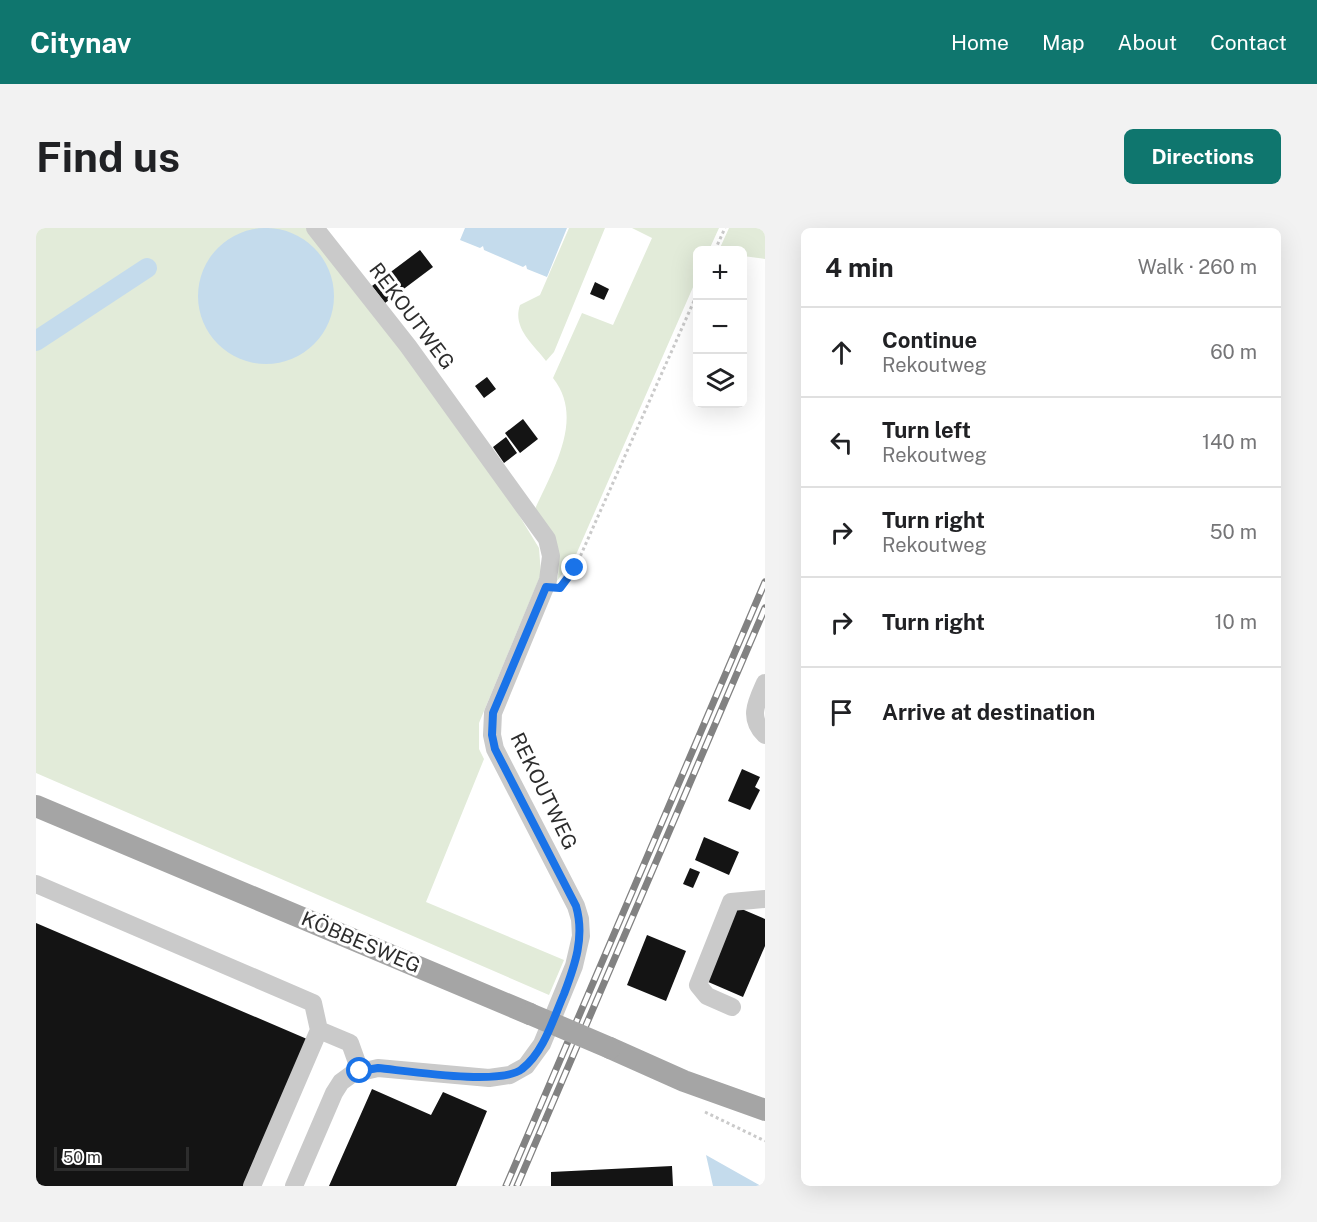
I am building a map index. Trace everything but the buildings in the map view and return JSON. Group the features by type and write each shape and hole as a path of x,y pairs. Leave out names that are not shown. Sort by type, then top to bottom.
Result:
{"main road":[{"name":"KÖBBESWEG","path":"36,806 684,1081 765,1110"},
{"name":"KÖBBESWEG","path":"684,1081 723,1106 765,1126"}],"street":[{"name":"REKOUTWEG","path":"315,228 408,346 542,530 551,556 546,587 493,713 492,735 495,749 576,906 581,936 571,975 539,1050 516,1073 489,1078 378,1068 360,1071"},
{"path":"765,683 753,710 758,728 765,735"},
{"path":"36,884 313,1003 319,1030 252,1186"},
{"path":"732,1007 706,996 698,985 731,902 765,898"},
{"path":"294,1186 334,1093 341,1082 360,1071 350,1043 319,1030"}],"path":[{"path":"718,246 725,228"},
{"path":"546,587 560,588 575,568 694,300"}],"green space":[{"path":"36,228 309,228 492,471 539,548 541,574 479,723 479,749 484,759 426,902 564,960 549,995 36,773"},
{"path":"569,228 605,228 554,352 546,361 525,335 518,313 520,305 540,295"},
{"path":"632,228 719,228 711,246 693,246 693,287 575,557 557,581 559,559 556,542 548,526 535,509 557,461 566,426 566,410 562,393 553,378 582,313 613,325 652,238"},
{"path":"729,228 765,228 765,259 747,257 747,246 721,246"}],"water":[{"path":"266,228 292,233 304,239 314,248 323,258 329,270 334,296 329,322 323,334 314,344 304,353 292,359 266,364 240,359 228,353 218,344 209,334 203,322 198,296 203,270 209,258 218,248 228,239 240,233"},
{"path":"465,228 567,228 547,277 527,269 526,265 523,267 484,250 483,246 480,248 460,240"},
{"path":"706,1155 761,1186 713,1186"}],"waterway":[{"path":"36,341 147,268"}],"railway":[{"path":"506,1186 765,582"},
{"path":"517,1186 765,608"}],"route":[{"path":"360,1071 378,1068 489,1078 516,1073 522,1070 539,1050 561,1000 577,956 581,936 580,919 576,906 495,749 492,725 497,701 546,587 560,588 575,568"}]}
